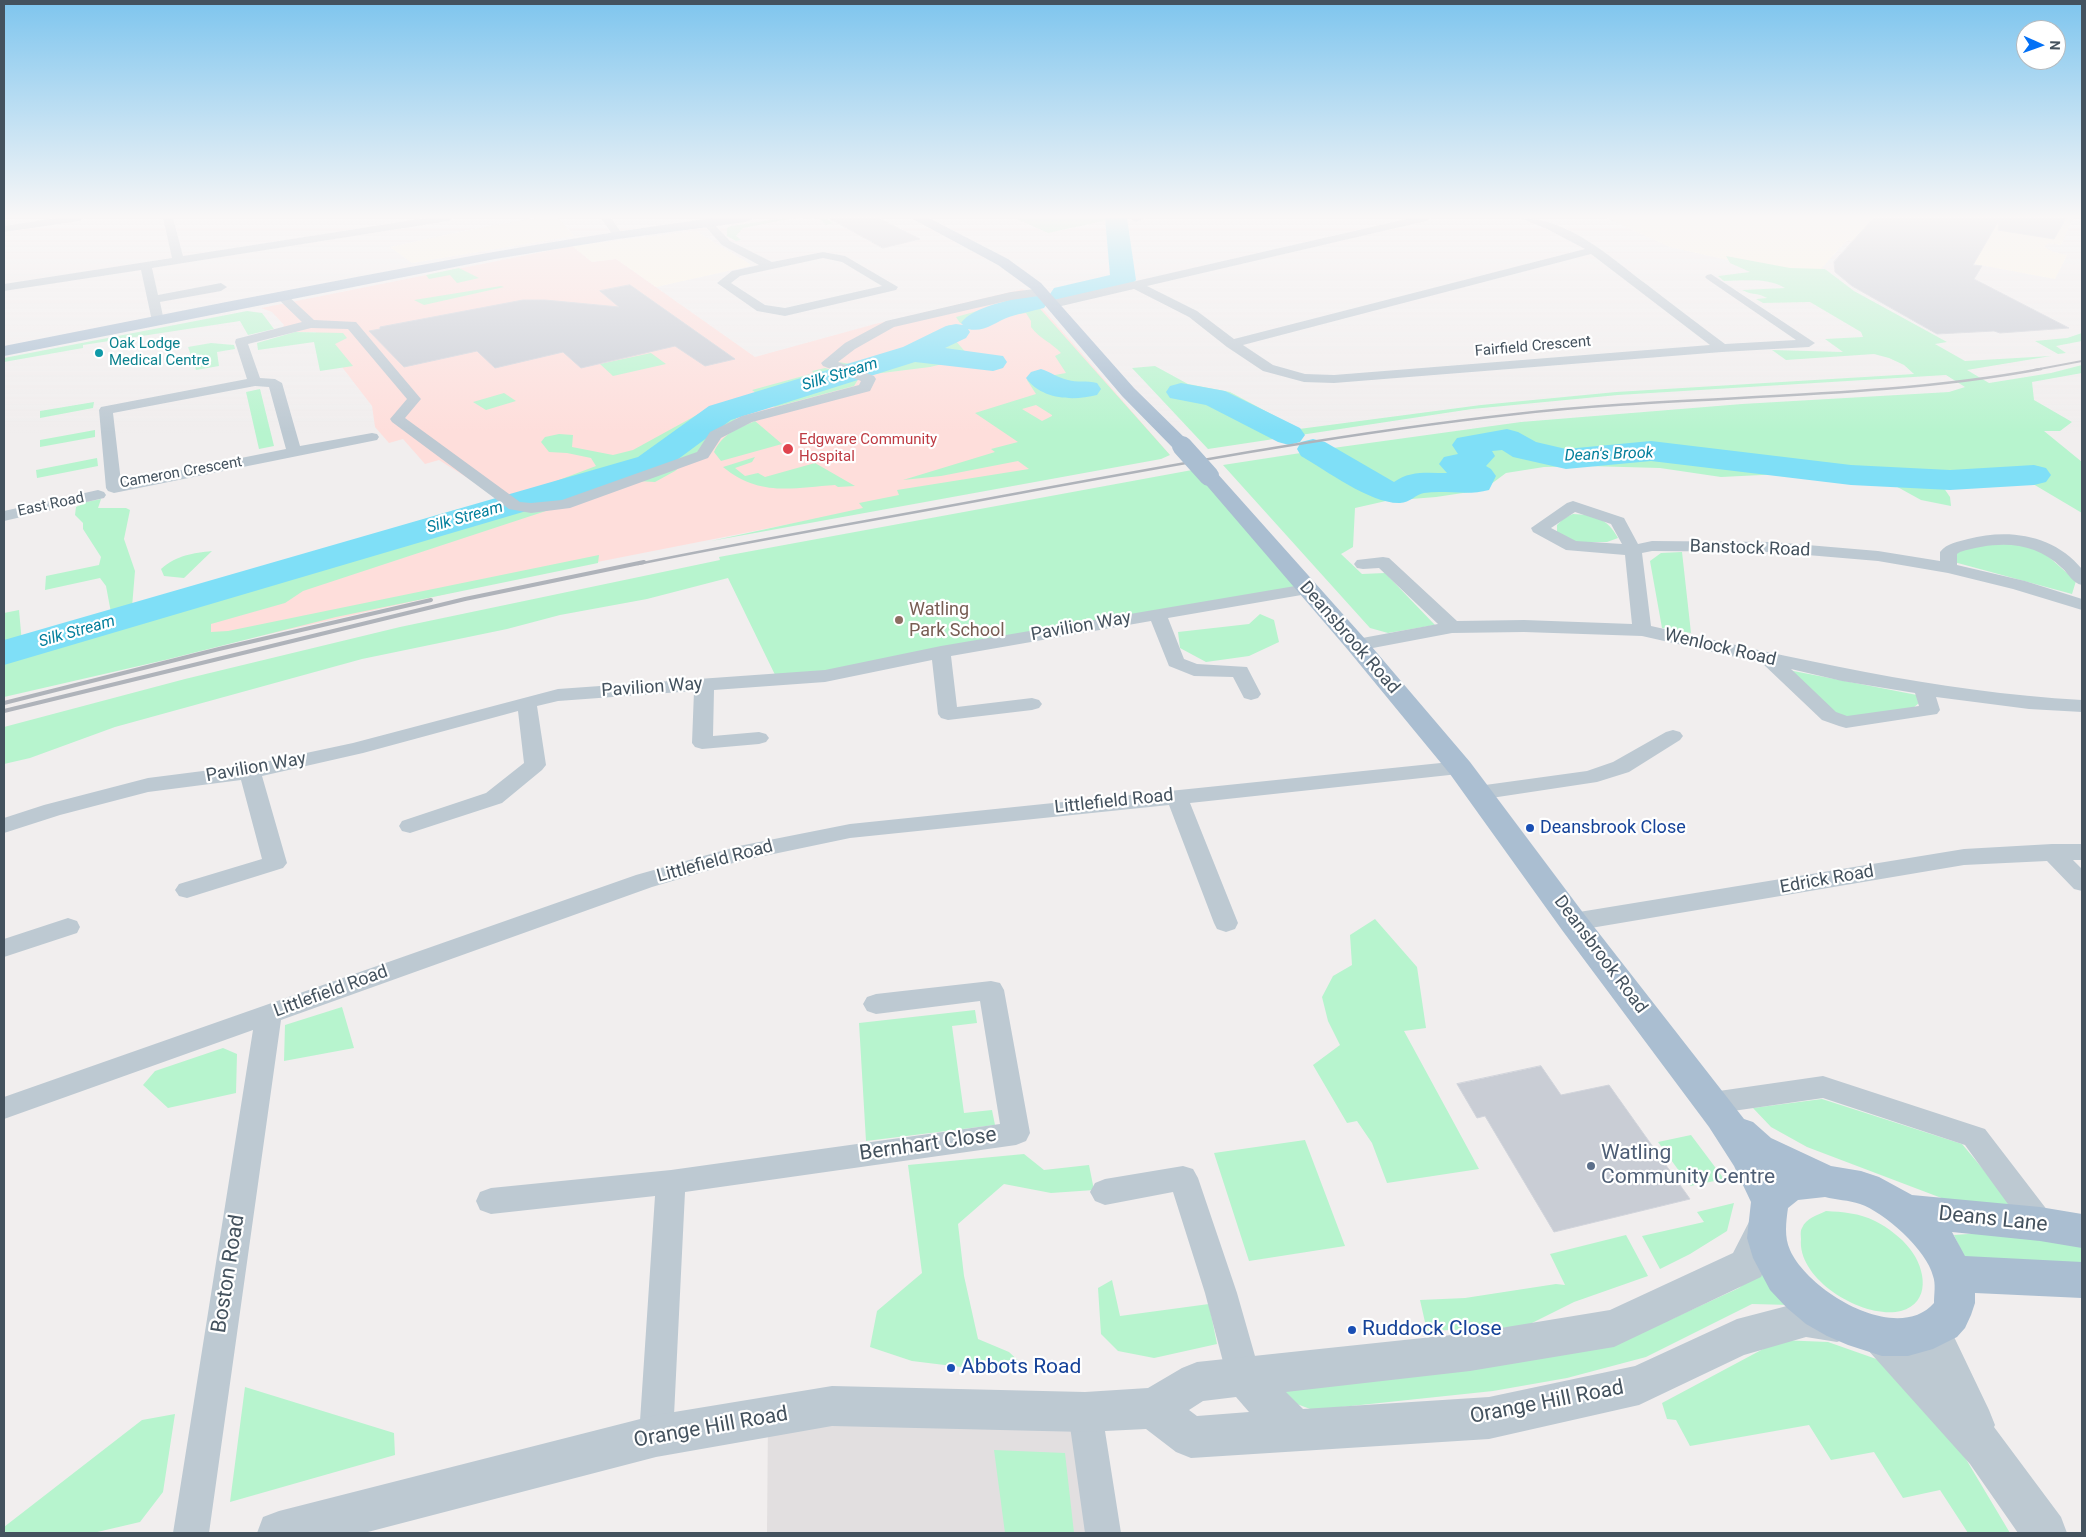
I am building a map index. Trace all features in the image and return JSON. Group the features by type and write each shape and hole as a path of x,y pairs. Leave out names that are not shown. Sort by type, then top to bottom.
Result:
{"main road":[{"path":"4,351 315,290"},
{"name":"Deansbrook Road","path":"1038,290 1048,298 1128,392 1209,476 1357,645 1460,768 1573,922 1717,1110 1749,1157 1767,1216"},
{"name":"Deansbrook Road","path":"1717,1110 1758,1149 1825,1181"},
{"path":"1825,1181 1866,1189 1904,1211 1930,1234 1953,1274 1956,1300 1950,1316 1931,1332 1914,1336 1864,1330 1814,1306 1790,1284 1771,1257 1767,1216 1781,1191 1804,1182 1825,1181"},
{"name":"Deans Lane","path":"1904,1211 2040,1224 2082,1232"},
{"path":"1953,1274 2082,1280"}],"street":[{"path":"152,290 158,321"},
{"path":"154,299 206,290"},
{"path":"733,290 761,308 785,312 880,290"},
{"path":"372,437 294,452 275,383 255,382 241,342 311,324 352,325 414,399 397,419 511,503 531,508 564,505 703,455 715,435 748,419 865,388 869,378 828,363 850,346 890,324 1011,296 1048,298 1104,290"},
{"name":"Fairfield Crescent","path":"1145,290 1193,314 1232,344 1268,368 1304,378 1334,379 1722,348 1809,343 1730,290"},
{"path":"1232,344 1440,290"},
{"path":"1645,290 1722,348"},
{"path":"282,296 311,324"},
{"name":"Cameron Crescent","path":"255,382 106,410 114,488 294,452"},
{"name":"East Road","path":"4,516 98,495"},
{"name":"Banstock Road","path":"1633,550 1618,521 1573,506 1538,528 1572,546 1633,550 1652,546 1772,547 1878,556 1948,568 2080,601"},
{"path":"1948,568 1949,552 1954,548 1994,539 2014,538 2050,551 2074,570 2082,580"},
{"path":"1633,550 1642,630"},
{"path":"1363,564 1383,562 1452,628"},
{"name":"Pavilion Way","path":"4,826 52,810 148,785 250,772 356,749 526,702 558,695 825,676 941,652 1307,589"},
{"path":"1157,614 1176,662 1194,670 1240,671 1251,694"},
{"name":"Wenlock Road","path":"1357,645 1452,628 1524,626 1642,630 1842,675 1924,689 2029,703 2082,706"},
{"path":"941,652 948,714 1032,704"},
{"path":"1769,659 1829,716 1846,722 1930,710 1924,689"},
{"path":"704,685 702,743 759,738"},
{"path":"410,826 494,798 535,764 526,702"},
{"path":"1478,793 1589,777 1621,767 1674,736"},
{"name":"Littlefield Road","path":"4,1108 644,881 739,854 850,831 1460,768"},
{"path":"186,890 275,863 250,772"},
{"path":"1176,796 1226,923"},
{"path":"2052,852 2082,884"},
{"name":"Edrick Road","path":"1573,922 1964,857 2082,852"},
{"path":"4,948 68,927"},
{"name":"Bernhart Close","path":"490,1202 671,1182 1016,1133 991,990 876,1004"},
{"name":"Boston Road","path":"191,1533 269,1014"},
{"path":"1717,1110 1823,1087 1975,1137 2040,1224"},
{"path":"1105,1192 1182,1178 1221,1293 1244,1377 1295,1431"},
{"path":"656,1436 671,1182"},
{"name":"Orange Hill Road","path":"279,1533 656,1436 832,1406 1085,1412 1153,1408 1196,1382 1470,1352 1614,1328 1747,1265 1767,1216"},
{"name":"Orange Hill Road","path":"1153,1408 1191,1436 1489,1418 1639,1385 1736,1338 1806,1318 1864,1330"},
{"path":"1864,1330 1985,1449 2045,1533"},
{"path":"1931,1332 1985,1449"},
{"path":"1085,1412 1103,1533"}],"shaded area":[{"name":"Edgware Community Hospital","path":"353,290 660,290 755,357 875,324 1024,290 1035,300 1170,455 846,513 526,576 140,663 146,620 504,501 439,460 425,464 403,439 389,443 375,427 372,406 315,332 295,332 282,328 284,325 272,312 261,308"},
{"path":"1085,1403 1103,1533 767,1533 768,1417"}],"green space":[{"path":"478,290 492,290 424,305 414,300"},
{"path":"1742,290 1852,290 1947,342 1935,344 1965,361 2051,356 1967,370 1989,383 2051,373 2082,365 2082,373 2032,382 2034,400 2072,422 2060,431 2044,431 2082,462 2082,513 2028,481 1939,481 1950,497 1951,506 1921,500 1892,484 1782,474 1721,477 1660,468 1588,466 1544,467 1506,473 1483,490 1436,497 1386,501 1355,508 1353,547 1341,554 1362,574 1385,573 1435,625 1388,633 1370,628 1223,465 1521,422 1742,404 1949,392 1965,387 1946,375 1618,395 1472,409 1208,449 1132,368 1155,366 1188,384 1230,392 1299,429 1481,405 1616,392 1914,374 1904,365 1874,354 1786,360 1772,350 1843,352 1825,339 1863,337 1861,332 1810,302 1763,303 1756,299 1767,298"},
{"path":"1020,298 1033,301 1170,455 1161,459 711,541 863,508 859,503 899,495 897,490 1029,469 1018,461 941,476 903,480 995,452 991,449 1018,442 975,413 1036,394 1027,380 1066,373 1055,356 1061,353 1031,327 1031,321 1026,313 994,318 980,325 960,323 956,317 1006,303 1002,300","holes":["1036,405 1052,415 1042,421 1022,409"]},
{"path":"247,311 262,313 274,329 248,335 240,321 83,345 83,348 4,362 4,358"},
{"path":"949,325 960,326 964,331 964,335 955,340 968,355 1000,362 995,364 976,364 955,361 930,367 866,375 838,362 857,365 882,355 891,357 934,332 938,333"},
{"path":"295,332 343,333 347,338 335,344 353,366 320,371 314,342 258,350 257,343"},
{"path":"2082,333 2082,341 2056,346 2066,353 2058,354 2035,341 2067,338"},
{"path":"211,343 234,345 235,349 217,352 219,366 196,370 188,347"},
{"path":"651,353 666,364 613,376 600,364"},
{"path":"825,368 859,378 854,386 775,407 752,390 814,373 812,371"},
{"path":"260,389 274,446 259,449 246,392"},
{"path":"504,393 516,401 486,410 473,402"},
{"path":"94,402 93,408 40,418 40,411"},
{"path":"715,405 730,410 737,416 736,419 675,471 655,482 637,481 303,591 285,603 211,624 211,632 228,631 599,555 598,563 336,617 165,660 4,697 4,650 112,618 106,586 100,578 45,590 46,576 99,565 101,557 83,529 83,523 75,515 76,507 86,502 101,499 98,508 126,508 130,510 124,539 135,571 132,607 134,612 324,552 358,539 455,510 527,492 596,466 591,458 567,453 549,452 541,442 545,437 559,434 573,435 572,447 613,455 633,450"},
{"path":"755,421 782,444 721,461 714,452 722,440 731,432"},
{"path":"95,430 95,437 40,447 40,440"},
{"path":"755,457 752,462 735,468 745,476 758,473 765,477 815,463 855,486 838,487 835,485 790,489 763,487 737,477 723,467"},
{"path":"97,458 98,466 37,478 36,470"},
{"path":"1203,468 1307,589 778,681 728,578 647,599 560,615 507,629 362,659 115,727 30,758 4,764 4,727 185,679 400,627 720,560 719,557"},
{"path":"1573,514 1588,515 1600,519 1614,531 1618,538 1607,542 1574,542 1557,533 1557,525 1564,518"},
{"path":"1999,541 2041,550 2076,581 2072,594 1954,562 1955,555 1962,549"},
{"path":"212,551 184,578 164,576 161,569 167,564 192,554"},
{"path":"1682,552 1691,633 1662,628 1650,561 1661,553"},
{"path":"19,610 22,643 4,648 4,613"},
{"path":"1260,614 1274,620 1279,642 1249,656 1206,662 1180,648 1178,632 1249,624"},
{"path":"1783,669 1917,695 1919,703 1913,708 1850,718 1834,713"},
{"path":"1375,919 1417,967 1426,1028 1404,1031 1479,1169 1387,1183 1372,1143 1357,1121 1347,1123 1313,1065 1340,1045 1328,1021 1322,997 1333,976 1352,965 1350,935"},
{"path":"342,1007 354,1048 284,1061 285,1025"},
{"path":"975,1010 977,1023 952,1026 964,1113 992,1110 995,1125 866,1141 859,1023"},
{"path":"223,1048 237,1054 236,1093 168,1108 143,1085 155,1071"},
{"path":"1822,1099 1962,1144 2018,1211 1952,1202 1807,1147 1771,1127 1753,1108"},
{"path":"1691,1135 1724,1179 1690,1186 1658,1142"},
{"path":"1305,1140 1345,1246 1249,1261 1214,1153"},
{"path":"1024,1154 1044,1170 1089,1165 1094,1190 1051,1193 1004,1184 958,1224 964,1276 978,1339 1009,1352 1025,1367 977,1369 912,1361 870,1347 877,1311 922,1273 908,1165"},
{"path":"1734,1203 1727,1231 1690,1254 1660,1269 1642,1236 1704,1222 1697,1212"},
{"path":"1826,1211 1851,1213 1869,1218 1884,1226 1903,1241 1915,1257 1922,1275 1921,1293 1911,1307 1901,1311 1886,1312 1869,1309 1852,1303 1836,1294 1821,1282 1810,1269 1803,1254 1801,1232 1806,1222"},
{"path":"1982,1233 2082,1245 2082,1266 2007,1266 1964,1257 1954,1235"},
{"path":"1626,1235 1648,1276 1574,1302 1524,1327 1427,1331 1420,1300 1465,1298 1556,1284 1565,1285 1550,1254"},
{"path":"1763,1268 1791,1305 1752,1304 1646,1357 1567,1378 1493,1391 1313,1410 1275,1396 1298,1379 1665,1322 1739,1288"},
{"path":"1112,1280 1120,1316 1209,1304 1217,1344 1154,1358 1118,1351 1101,1334 1098,1288"},
{"path":"1780,1340 1828,1342 1882,1361 1945,1424 2010,1533 1968,1533 1940,1490 1903,1498 1874,1452 1831,1460 1809,1425 1690,1446 1676,1420 1667,1419 1662,1403"},
{"path":"245,1387 394,1433 395,1455 230,1502"},
{"path":"175,1414 163,1492 140,1522 93,1533 4,1533 4,1527 142,1420"},
{"path":"994,1450 1065,1453 1074,1533 1005,1533"}],"building":[{"path":"637,290 735,359 705,366 675,346 581,368 563,352 495,368 477,351 404,367 369,331 380,329 380,327 523,300 545,300 619,307 600,291"},
{"path":"1859,290 1995,290 2069,328 2000,333 1994,331 1937,334"},
{"name":"Watling Community Centre","path":"1541,1066 1561,1095 1609,1085 1690,1199 1554,1232 1485,1116 1477,1118 1457,1084"}],"waterway":[{"path":"1063,294 1081,290"},
{"path":"975,323 998,312 1035,302"},
{"path":"913,353 956,332"},
{"name":"Silk Stream","path":"4,653 650,464 720,413 913,353"},
{"name":"Dean's Brook","path":"913,353 993,362"},
{"name":"Dean's Brook","path":"1041,378 1063,390 1086,389"},
{"name":"Dean's Brook","path":"1181,392 1214,397 1289,435"},
{"name":"Dean's Brook","path":"1313,449 1386,491 1401,493 1414,483 1477,483 1479,476 1456,464 1470,462 1479,456 1468,445 1507,439 1525,450 1566,459 1651,451 1851,475 1950,480 2034,475"}],"railway":[{"path":"2034,370 2082,361"},
{"path":"638,564 1259,450 1387,430 1581,408 1910,387 2041,369"},
{"path":"4,711 465,599 644,562"},
{"path":"4,703 219,649 431,600"}],"place":[{"name":"Oak Lodge Medical Centre","path":"99,353"},
{"name":"Edgware Community Hospital","path":"788,449"},
{"name":"Watling Park School","path":"899,620"},
{"name":"Deansbrook Close","path":"1530,828"},
{"name":"Watling Community Centre","path":"1591,1166"},
{"name":"Ruddock Close","path":"1352,1330"},
{"name":"Abbots Road","path":"951,1368"}]}
